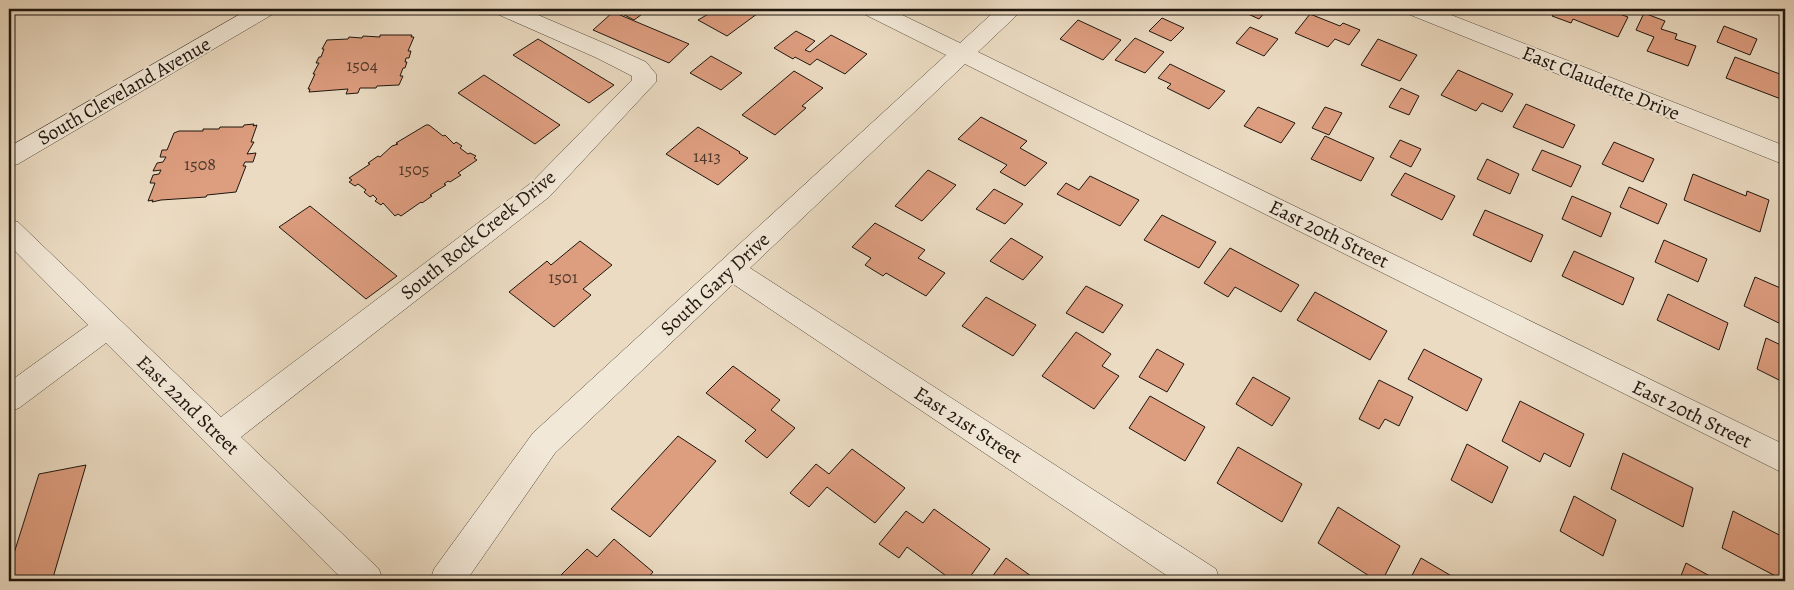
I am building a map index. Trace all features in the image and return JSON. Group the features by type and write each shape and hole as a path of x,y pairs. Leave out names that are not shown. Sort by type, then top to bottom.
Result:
{"street":[{"name":"South Cleveland Avenue","path":"9,158 264,9"},
{"name":"South Rock Creek Drive","path":"220,435 540,190 644,82 644,74 638,68 577,38 506,9"},
{"name":"East 20th Street","path":"872,9 1785,460"},
{"name":"South Gary Drive","path":"446,581 544,443 961,52 1010,9"},
{"name":"East Claudette Drive","path":"1416,9 1785,156"},
{"name":"East 22nd Street","path":"9,229 367,581"},
{"name":"East 21st Street","path":"731,269 1204,581"},
{"path":"9,399 108,327"}],"building":[{"path":"613,9 649,9 634,20"},
{"path":"717,9 757,9 761,11 727,36 698,20"},
{"path":"1237,9 1268,9 1259,19"},
{"path":"1557,9 1606,9 1628,17 1618,37 1573,19 1571,23 1552,16"},
{"path":"613,12 689,44 669,63 593,30"},
{"path":"1644,13 1665,21 1661,29 1677,34 1675,39 1696,46 1688,66 1647,51 1654,37 1636,30"},
{"path":"1310,14 1340,26 1343,23 1360,30 1349,45 1335,39 1328,47 1295,33"},
{"path":"1162,18 1184,28 1171,41 1149,31"},
{"path":"1078,20 1121,40 1103,60 1060,39"},
{"path":"1724,26 1757,39 1750,55 1717,42"},
{"path":"1250,27 1278,39 1264,56 1236,43"},
{"path":"796,31 815,41 805,50 810,52 831,35 867,54 845,74 817,59 810,65 795,57 793,59 774,48"},
{"path":"380,35 412,35 411,37 414,37 408,51 411,51 409,58 406,58 405,68 403,68 400,76 403,76 399,85 360,88 358,93 346,94 348,89 309,92 310,89 308,89 315,74 313,74 319,63 316,63 319,57 321,57 324,49 322,49 327,40 348,39 349,37 362,38 363,36 380,37"},
{"path":"1135,38 1164,52 1145,73 1115,60"},
{"path":"538,39 614,85 589,103 513,55"},
{"path":"1378,39 1417,55 1400,81 1361,65"},
{"path":"711,56 742,73 721,90 690,73"},
{"path":"1735,57 1785,76 1785,87 1781,99 1726,78"},
{"path":"1170,64 1225,91 1209,109 1167,88 1171,84 1158,78"},
{"path":"1458,70 1513,94 1502,112 1482,103 1476,111 1441,95"},
{"path":"794,71 823,88 802,106 806,108 775,135 742,115"},
{"path":"484,75 560,125 535,144 458,93"},
{"path":"1401,88 1419,96 1409,115 1389,107"},
{"path":"1526,104 1575,125 1563,148 1513,127"},
{"path":"1258,107 1295,123 1281,143 1244,126"},
{"path":"1325,107 1342,113 1329,135 1312,128"},
{"path":"981,117 1027,141 1020,148 1047,163 1025,186 1000,172 1007,165 958,139"},
{"path":"254,124 253,126 257,125 251,142 254,142 247,154 256,153 253,162 245,162 243,166 246,166 236,192 207,195 206,197 148,201 155,183 150,183 153,175 159,174 161,170 153,171 157,163 163,162 166,157 160,157 162,150 167,150 174,133 179,131 219,129 220,127 243,127 244,125"},
{"path":"429,125 443,136 445,135 454,144 456,142 462,146 460,148 468,154 476,156 474,158 477,160 458,173 461,175 450,182 448,181 444,184 446,185 430,195 432,196 422,203 401,216 398,214 395,216 383,203 381,205 375,201 377,199 373,195 370,197 364,192 366,190 358,184 355,186 349,182 352,180 349,178 370,164 368,163 378,156 380,157 392,146 398,144 396,143"},
{"path":"698,127 748,158 718,185 666,154"},
{"path":"1325,136 1374,158 1361,181 1311,159"},
{"path":"1400,140 1421,149 1411,167 1390,157"},
{"path":"1614,142 1654,159 1643,182 1602,164"},
{"path":"1542,150 1581,166 1571,187 1532,170"},
{"path":"1487,159 1519,174 1510,194 1477,179"},
{"path":"928,170 956,185 922,221 895,206"},
{"path":"1405,173 1455,196 1442,220 1391,195"},
{"path":"1693,174 1746,196 1747,191 1769,200 1760,232 1684,200"},
{"path":"1090,176 1139,200 1120,226 1057,194 1066,183 1079,190"},
{"path":"1629,187 1667,204 1658,224 1620,207"},
{"path":"994,189 1023,204 1005,224 976,209"},
{"path":"1572,196 1611,213 1601,237 1562,219"},
{"path":"310,206 397,276 366,299 279,227"},
{"path":"1485,210 1543,235 1531,262 1473,235"},
{"path":"1162,215 1216,242 1199,268 1144,240"},
{"path":"875,223 925,250 918,258 945,273 926,296 886,273 883,276 865,265 871,258 852,247"},
{"path":"1011,238 1043,257 1023,280 990,261"},
{"path":"1664,240 1707,259 1698,282 1655,262"},
{"path":"580,241 612,265 583,289 591,295 554,327 509,292 547,261 551,265"},
{"path":"1230,248 1299,285 1281,312 1235,287 1228,297 1204,283"},
{"path":"1574,251 1634,278 1623,305 1562,276"},
{"path":"1755,277 1785,290 1785,326 1744,306"},
{"path":"1086,286 1123,305 1103,333 1066,313"},
{"path":"1315,292 1387,331 1370,360 1297,320"},
{"path":"1668,294 1728,323 1719,350 1657,320"},
{"path":"986,297 1036,325 1013,356 962,326"},
{"path":"1076,332 1111,354 1102,366 1119,376 1094,409 1042,376"},
{"path":"1766,338 1785,347 1785,383 1757,369"},
{"path":"1157,349 1184,364 1167,392 1139,377"},
{"path":"1424,349 1482,379 1467,411 1408,379"},
{"path":"733,366 780,400 771,410 795,428 767,458 745,441 756,430 706,393"},
{"path":"1253,377 1290,398 1272,426 1236,404"},
{"path":"1379,380 1413,397 1399,426 1385,419 1379,429 1359,419"},
{"path":"1150,396 1205,427 1185,461 1129,428"},
{"path":"1520,401 1584,434 1570,467 1544,453 1540,462 1502,441"},
{"path":"678,436 716,461 650,537 611,509"},
{"path":"1467,444 1508,467 1492,503 1451,480"},
{"path":"1238,447 1302,484 1282,522 1217,483"},
{"path":"852,449 905,488 875,523 827,487 809,507 790,493 816,464 829,474"},
{"path":"1623,453 1693,488 1683,527 1611,489"},
{"path":"86,465 52,581 9,581 9,569 39,474"},
{"path":"1574,496 1616,520 1603,556 1560,531"},
{"path":"1338,507 1400,546 1382,581 1377,581 1318,543"},
{"path":"934,509 990,549 967,581 953,581 907,547 899,558 879,544 906,511 923,523"},
{"path":"1733,511 1785,538 1785,581 1722,548"},
{"path":"614,539 653,572 645,581 555,581 587,549 597,557"},
{"path":"1006,558 1038,581 989,581"},
{"path":"1421,558 1460,581 1409,581"},
{"path":"1686,563 1719,581 1679,581"}]}
